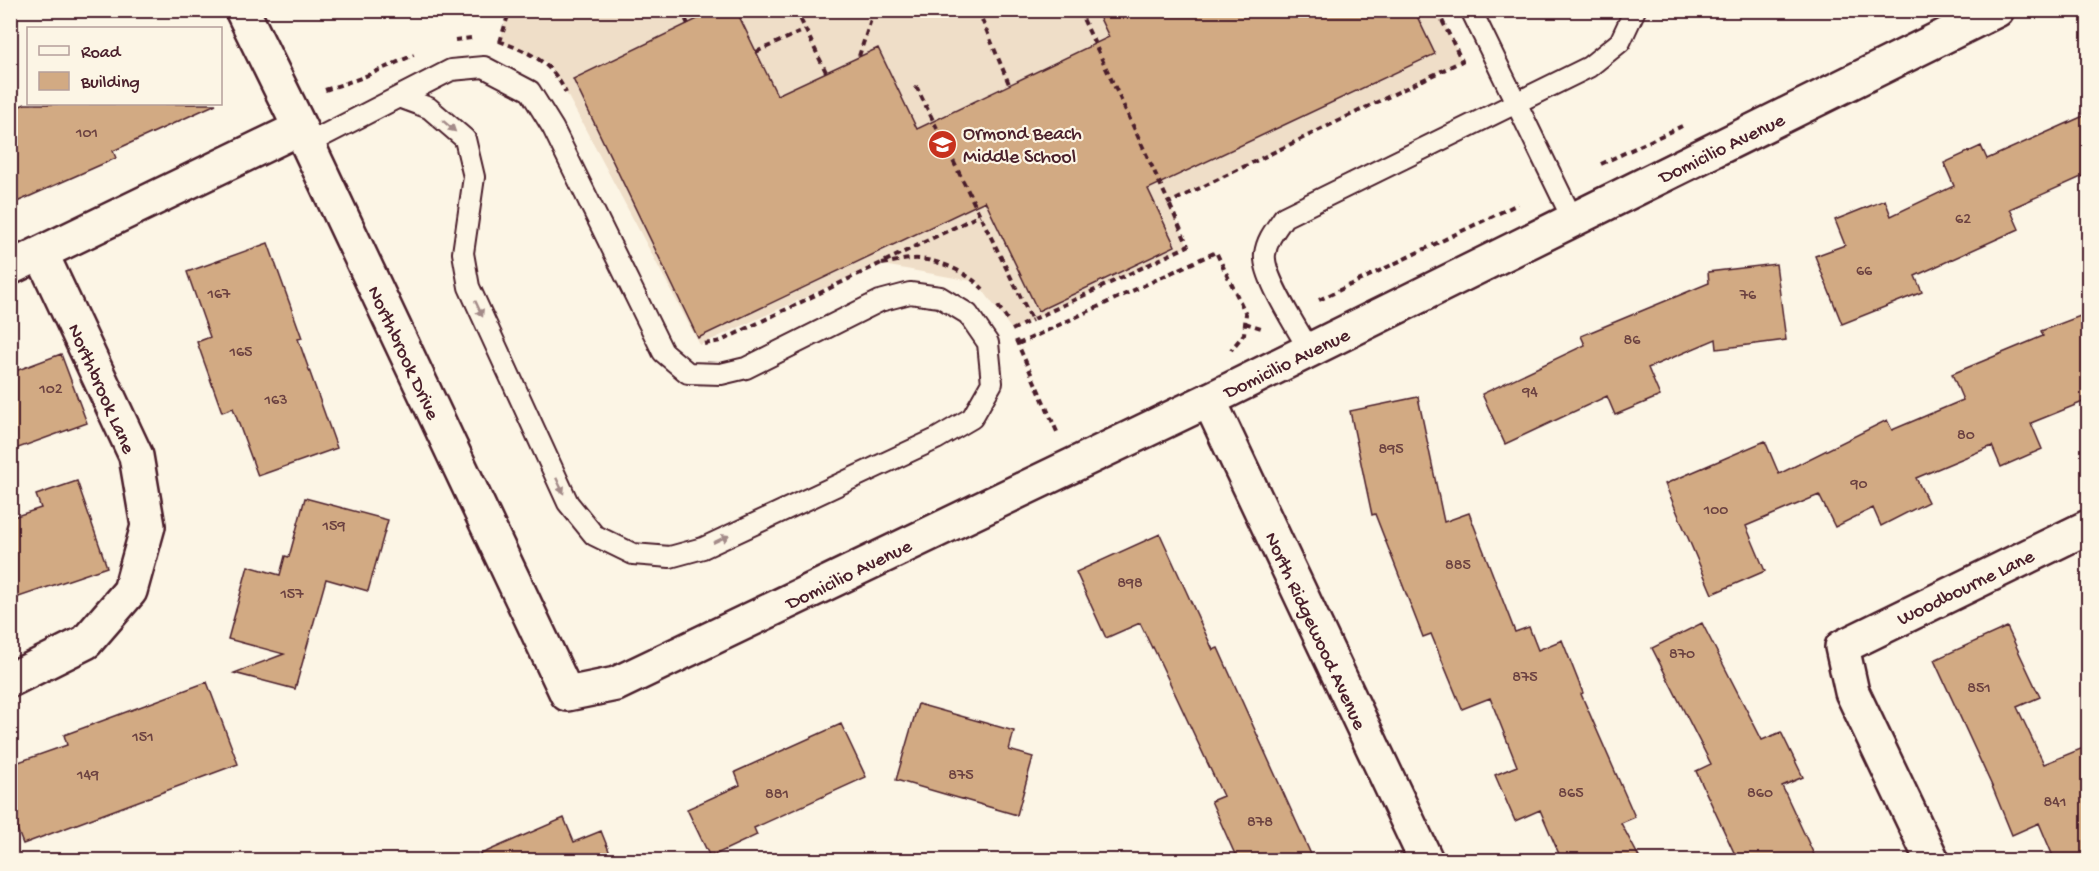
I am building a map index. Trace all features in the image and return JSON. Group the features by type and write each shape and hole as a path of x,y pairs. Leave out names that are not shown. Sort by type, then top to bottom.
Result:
{"street":[{"name":"Northbrook Drive","path":"242,10 567,694"},
{"name":"Domicilio Avenue","path":"567,694 616,684 1209,400 1573,220 1977,15"},
{"path":"10,268 303,136"},
{"name":"Northbrook Lane","path":"10,680 86,642 130,591 148,526 136,456 41,253"},
{"name":"North Ridgewood Avenue","path":"1209,400 1425,861"},
{"name":"Woodbourne Lane","path":"1932,861 1852,692 1842,647 2088,526"}],"lane":[{"path":"1471,10 1573,220"},
{"path":"1309,350 1270,281 1264,256 1269,238 1284,217 1589,67 1620,42 1635,10"},
{"path":"303,136 399,96 451,70 484,67 530,91 553,128 663,352 688,373 721,374 746,368 880,302 910,292 940,297 968,314 988,343 992,382 972,418 936,439 703,548 670,557 633,554 594,535 568,503 469,287 464,253 474,177 465,139 429,108 399,96"}],"path":[{"path":"681,10 688,24"},
{"path":"796,10 826,72"},
{"path":"859,56 874,10"},
{"path":"978,10 1009,84"},
{"path":"1012,330 1188,246 1079,10"},
{"path":"1169,203 1462,61 1437,10"},
{"path":"500,42 509,11"},
{"path":"756,52 806,30"},
{"path":"449,42 459,38 480,38"},
{"path":"490,38 520,49 547,63 568,96"},
{"path":"325,90 361,78 419,53"},
{"path":"916,86 1032,320"},
{"path":"1319,300 1518,204"},
{"path":"700,345 721,341 980,215"},
{"path":"1018,344 1216,252 1246,314 1244,334 1233,349 1222,354"},
{"path":"878,264 919,259 949,266 977,282 990,297"},
{"path":"997,304 1004,312 1058,435 1069,430"},
{"path":"1245,323 1261,328"}],"shaded area":[{"name":"Ormond Beach Middle School","path":"508,10 1438,10 1462,61 1169,203 1188,246 1012,330 977,282 878,264 700,345 562,85 547,63 500,42"}],"building":[{"name":"Ormond Beach Middle School","path":"716,10 736,10 777,95 878,48 917,129 1109,37 1096,10 1414,10 1435,54 1148,189 1175,246 1038,311 985,201 698,338 573,79"},
{"path":"25,104 214,105 113,151 116,158 10,205 10,110"},
{"path":"2088,114 2088,174 2010,209 2019,229 1915,276 1922,292 1842,324 1815,256 1845,245 1835,220 1885,200 1891,216 1954,186 1944,163 1981,146 1987,159"},
{"path":"268,243 302,338 298,339 337,448 258,476 233,408 222,412 197,342 210,337 187,272"},
{"path":"1776,264 1786,340 1717,349 1716,339 1648,368 1660,396 1615,415 1607,396 1505,444 1482,394 1585,345 1581,336 1709,283 1708,272"},
{"path":"2088,313 2088,400 2031,423 2042,449 2001,467 1992,446 1916,478 1928,502 1881,526 1873,508 1835,527 1819,495 1746,526 1765,571 1712,594 1665,484 1765,441 1779,474 1887,420 1892,430 1963,400 1952,374 2043,336 2041,331"},
{"path":"61,354 87,423 10,451 10,373"},
{"path":"1418,397 1444,522 1469,513 1515,632 1529,627 1538,650 1562,640 1583,693 1581,694 1635,817 1621,823 1641,861 1562,861 1540,810 1515,821 1495,775 1517,766 1490,698 1462,709 1431,634 1423,637 1375,514 1372,515 1350,411"},
{"path":"77,481 107,567 10,600 10,518 41,508 36,495"},
{"path":"305,498 388,520 368,591 326,579 295,689 234,673 284,654 228,639 248,566 280,575 285,556 289,557"},
{"path":"1160,534 1213,650 1218,648 1314,861 1238,861 1211,801 1223,796 1140,623 1106,638 1076,572"},
{"path":"1702,623 1762,740 1781,732 1803,777 1782,786 1817,861 1738,861 1696,771 1711,764 1652,648"},
{"path":"2007,627 2040,697 2017,707 2044,764 2088,746 2088,855 2074,861 2055,861 2039,823 2012,835 1934,660"},
{"path":"207,682 238,764 23,844 10,811 10,765 67,745 64,735"},
{"path":"918,704 1014,731 1009,750 1033,757 1017,815 896,780"},
{"path":"841,724 866,777 754,828 757,835 710,857 687,809 740,785 735,772"},
{"path":"564,818 574,842 601,831 613,861 465,861"}],"place":[{"name":"Ormond Beach Middle School","path":"942,144"}]}
